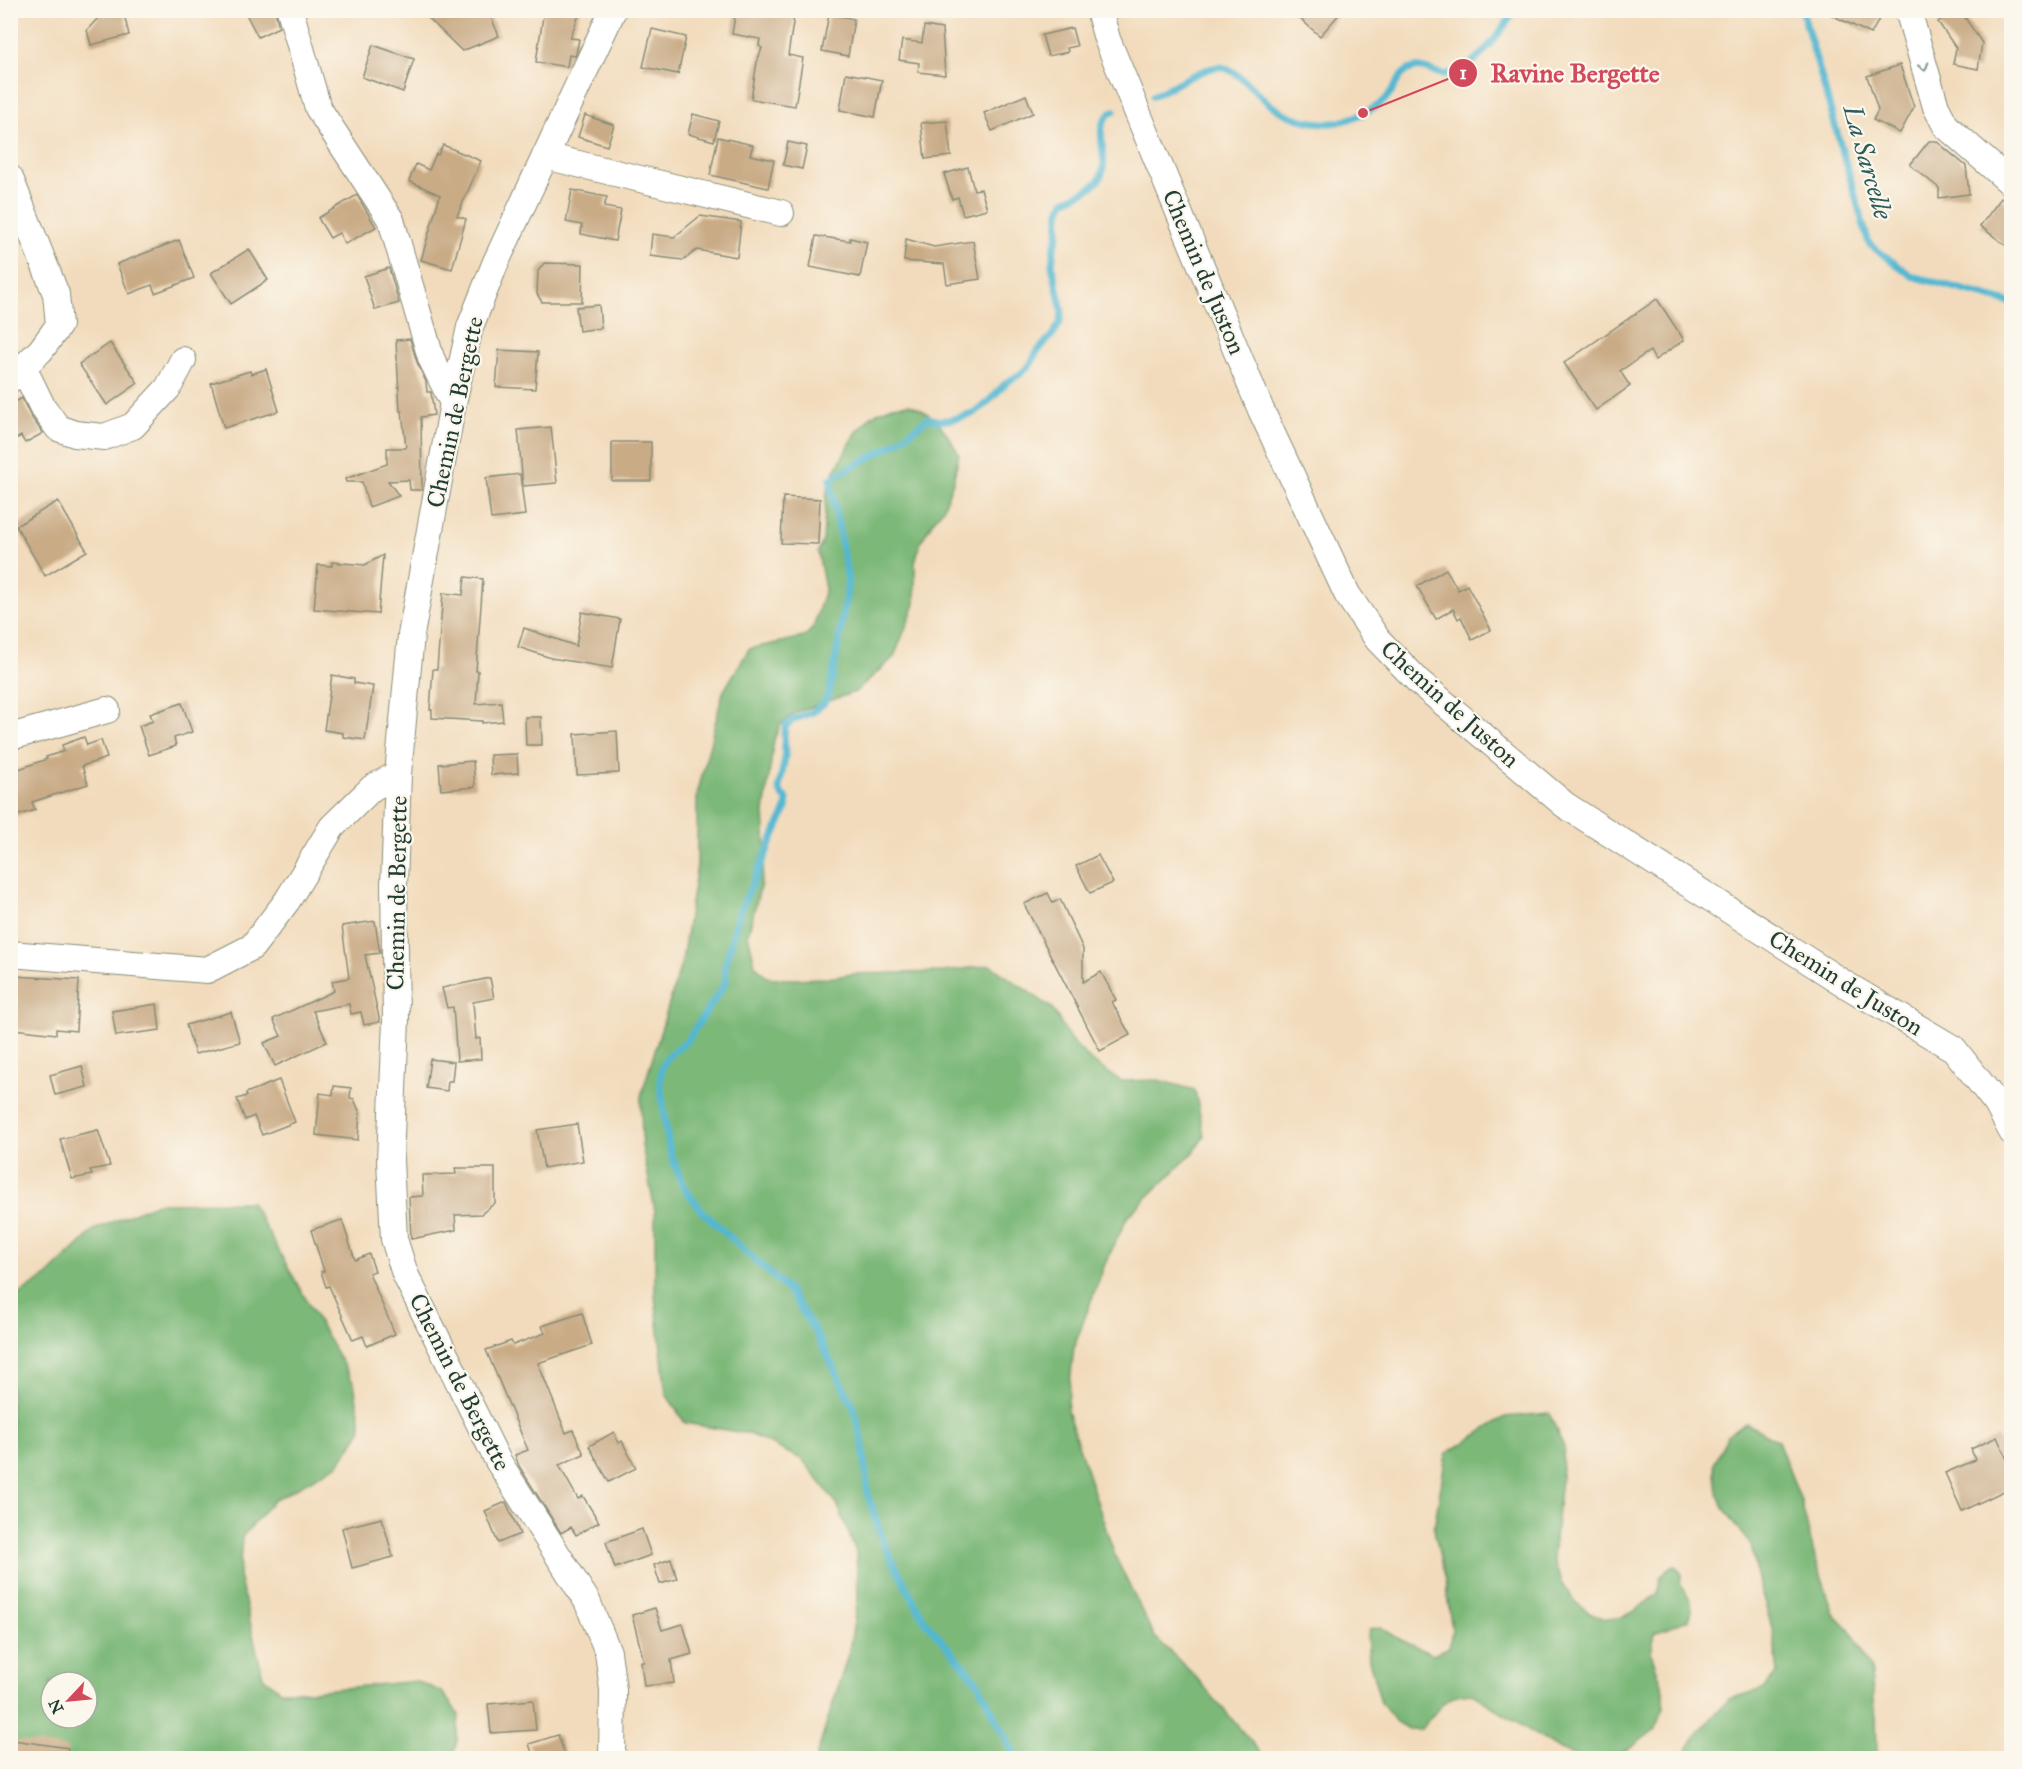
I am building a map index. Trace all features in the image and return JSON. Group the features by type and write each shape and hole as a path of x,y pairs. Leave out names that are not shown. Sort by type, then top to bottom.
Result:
{"street":[{"path":"290,10 318,108 390,220 431,358 453,402"},
{"name":"Chemin de Bergette","path":"612,1758 613,1690 608,1652 587,1601 498,1461 405,1274 394,1239 390,1160 396,1020 394,885 398,774 411,635 453,402 470,327 495,264 613,10"},
{"name":"Chemin de Juston","path":"1099,10 1112,50 1261,410 1347,594 1378,640 1419,682 1565,805 1848,986 1954,1049 1997,1104 2012,1132"},
{"path":"1908,10 1936,107 1946,126 2012,184"},
{"path":"545,156 782,213"},
{"path":"10,178 56,294 59,325 40,350 17,373 58,428 75,434 104,437 133,426 168,388 183,360"},
{"path":"10,737 107,710"},
{"path":"10,954 207,970 252,947 286,901 332,827 372,788 398,774"}],"green space":[{"path":"909,404 926,412 939,424 959,454 953,482 943,509 920,543 915,563 915,604 894,657 855,692 797,712 780,725 774,740 764,812 766,852 760,888 748,934 755,965 767,977 786,979 828,978 852,974 944,972 990,965 1052,1008 1070,1039 1090,1060 1121,1081 1158,1080 1195,1090 1204,1136 1194,1152 1128,1216 1105,1264 1074,1347 1067,1411 1115,1556 1154,1636 1195,1676 1265,1758 816,1758 849,1651 858,1598 856,1552 837,1504 803,1460 750,1434 685,1423 666,1394 655,1296 655,1211 642,1146 641,1096 682,961 697,865 697,795 723,692 749,649 804,637 813,628 825,589 818,552 823,540 826,497 830,479 856,433 872,415 892,406"},
{"path":"251,1202 354,1384 362,1429 339,1464 273,1501 242,1537 239,1576 263,1677 280,1691 312,1691 417,1681 442,1692 459,1715 456,1748 447,1758 11,1758 11,1300 48,1275 94,1230 157,1203"},
{"path":"1549,1413 1564,1447 1553,1558 1561,1582 1572,1598 1585,1610 1605,1619 1619,1618 1647,1603 1658,1593 1660,1578 1667,1569 1674,1566 1681,1572 1680,1581 1691,1603 1688,1620 1655,1633 1651,1653 1664,1690 1664,1707 1654,1730 1632,1747 1611,1758 1583,1758 1560,1750 1471,1693 1456,1695 1443,1703 1421,1729 1408,1729 1396,1722 1381,1703 1369,1660 1367,1637 1370,1629 1380,1627 1433,1655 1449,1647 1452,1630 1434,1529 1446,1454 1505,1417"},
{"path":"1746,1423 1778,1441 1801,1501 1815,1558 1834,1614 1854,1635 1870,1668 1876,1718 1877,1753 1874,1758 1681,1758 1698,1733 1729,1699 1763,1689 1778,1673 1773,1631 1760,1588 1751,1545 1724,1508 1717,1493 1714,1464 1728,1435"}],"building":[{"path":"96,10 123,10 129,35 91,45 87,30 98,18"},
{"path":"244,10 275,10 279,27 258,37"},
{"path":"420,10 488,10 499,36 462,51"},
{"path":"544,10 581,10 570,38 579,39 576,54 575,56 569,55 567,67 536,62"},
{"path":"736,10 795,10 788,55 803,58 795,106 751,99 757,62 762,48 759,46 760,39 732,34"},
{"path":"1290,10 1343,10 1320,36"},
{"path":"1821,10 1884,10 1871,34"},
{"path":"1956,10 1960,10 1982,43 1978,69 1953,64 1956,48 1938,22"},
{"path":"829,14 854,19 848,56 822,51"},
{"path":"924,26 942,29 945,75 918,72 919,63 899,60 902,40 922,43"},
{"path":"1072,28 1077,46 1067,48 1068,52 1048,56 1042,35"},
{"path":"652,29 686,37 678,74 643,67"},
{"path":"373,45 414,59 403,92 362,77"},
{"path":"1900,65 1914,107 1900,133 1873,120 1878,110 1867,76"},
{"path":"846,73 882,80 875,117 840,110"},
{"path":"1026,95 1033,113 992,131 984,113"},
{"path":"693,114 719,121 714,141 688,134"},
{"path":"585,115 614,125 607,146 578,137"},
{"path":"947,121 951,156 925,159 921,123"},
{"path":"718,137 753,145 750,155 774,160 768,188 710,175"},
{"path":"1929,141 1936,141 1966,166 1969,194 1939,198 1939,188 1910,165"},
{"path":"788,142 807,146 802,169 783,165"},
{"path":"443,145 481,161 457,216 466,219 452,269 421,260 440,195 409,181 416,164 429,170"},
{"path":"968,167 974,190 981,189 987,209 963,215 958,197 952,199 944,174"},
{"path":"572,190 607,197 604,207 621,210 615,241 581,234 582,225 566,222"},
{"path":"357,195 376,227 345,244 339,233 330,238 318,218"},
{"path":"2001,198 2012,206 2012,250 1980,226"},
{"path":"700,216 741,222 737,257 697,250 683,260 650,256 652,234 674,237"},
{"path":"816,236 850,241 850,238 867,242 860,277 810,267"},
{"path":"906,239 934,247 973,241 980,279 947,284 944,264 904,261"},
{"path":"179,240 194,278 155,293 152,285 129,294 117,264"},
{"path":"249,249 268,280 231,304 211,273"},
{"path":"544,263 583,264 582,302 542,302 537,294 538,271"},
{"path":"389,268 399,303 375,310 364,276"},
{"path":"1657,299 1684,340 1655,360 1650,351 1620,371 1630,386 1596,410 1564,363"},
{"path":"599,305 601,328 579,331 576,307"},
{"path":"410,339 426,382 427,392 431,392 434,415 421,417 422,490 410,490 409,480 388,481 399,496 369,507 362,482 346,482 345,479 387,464 387,448 406,448 402,411 400,411 396,340"},
{"path":"110,343 138,383 107,405 79,364"},
{"path":"499,350 538,352 535,389 496,387"},
{"path":"266,369 279,411 224,428 211,383 250,371 251,374"},
{"path":"22,398 30,415 43,433 25,443 21,436 10,442 10,405"},
{"path":"551,427 557,483 523,486 518,430"},
{"path":"612,442 651,442 651,481 612,481"},
{"path":"520,474 525,515 491,519 486,478"},
{"path":"783,497 820,499 818,544 781,543"},
{"path":"58,501 87,551 45,576 16,526"},
{"path":"383,555 378,614 314,609 318,565 332,566 332,562 365,565"},
{"path":"1446,569 1458,590 1467,585 1491,630 1472,640 1461,617 1458,619 1453,609 1436,619 1417,586"},
{"path":"465,577 483,579 476,671 478,671 476,704 501,702 503,721 482,723 482,721 432,718 432,710 430,710 433,669 437,669 443,593 463,595"},
{"path":"582,612 620,619 612,668 551,658 518,647 524,628 576,646"},
{"path":"332,675 354,679 354,683 373,686 365,740 343,737 343,733 324,730"},
{"path":"182,703 192,732 174,738 176,746 149,755 139,726 153,721 150,714"},
{"path":"525,717 541,717 542,745 526,745"},
{"path":"617,731 619,773 577,775 575,734"},
{"path":"84,737 87,745 101,740 107,758 82,766 88,784 32,802 35,810 10,818 10,772 64,751 62,745"},
{"path":"517,754 518,773 491,775 490,755"},
{"path":"473,761 475,787 441,790 439,764"},
{"path":"1098,855 1113,883 1090,893 1076,866"},
{"path":"1048,893 1053,903 1060,899 1083,949 1083,982 1101,972 1116,1000 1112,1002 1130,1035 1100,1051 1024,904"},
{"path":"375,921 380,953 365,955 380,1022 364,1025 361,1012 351,1014 349,1004 313,1011 327,1042 275,1066 264,1043 281,1036 273,1019 334,991 332,981 349,978 342,926"},
{"path":"15,976 79,980 76,1031 56,1029 56,1034 14,1029 11,1010 16,1011"},
{"path":"490,978 494,998 473,1002 476,1039 480,1038 481,1059 457,1061 453,1007 447,1008 442,988"},
{"path":"157,1004 160,1030 116,1036 112,1011"},
{"path":"231,1012 240,1042 195,1054 186,1025"},
{"path":"430,1059 454,1062 452,1081 448,1081 447,1091 426,1088"},
{"path":"82,1066 87,1087 55,1095 50,1075"},
{"path":"279,1080 295,1122 262,1135 254,1116 245,1120 237,1099"},
{"path":"334,1086 351,1088 350,1098 354,1099 360,1113 358,1140 316,1135 320,1093 333,1095"},
{"path":"577,1124 583,1161 544,1168 537,1130"},
{"path":"98,1130 110,1166 90,1170 92,1175 72,1179 60,1139"},
{"path":"455,1168 495,1168 495,1203 481,1214 455,1215 456,1230 411,1239 409,1197 423,1196 422,1175 456,1174"},
{"path":"342,1220 355,1260 369,1254 375,1271 369,1273 395,1334 367,1346 363,1336 353,1340 329,1286 326,1287 321,1272 324,1271 311,1230"},
{"path":"582,1313 592,1345 538,1363 566,1433 573,1430 584,1454 559,1465 578,1499 583,1496 599,1522 576,1535 571,1527 561,1533 519,1466 515,1455 528,1450 486,1350 511,1341 513,1345 545,1333 542,1326"},
{"path":"614,1432 619,1443 622,1441 636,1468 609,1482 589,1446"},
{"path":"1997,1437 2012,1470 2012,1487 1962,1511 1945,1473 1975,1460 1971,1449"},
{"path":"506,1502 520,1534 498,1543 485,1511"},
{"path":"382,1518 393,1557 352,1568 342,1528"},
{"path":"642,1529 651,1555 615,1568 606,1542"},
{"path":"671,1559 677,1579 660,1584 654,1565"},
{"path":"655,1608 662,1630 683,1624 692,1654 671,1660 674,1683 644,1686 641,1662 644,1662 632,1615"},
{"path":"533,1700 536,1730 491,1733 488,1704"},
{"path":"558,1735 566,1758 534,1758 529,1744"},
{"path":"13,1740 68,1748 67,1758 11,1758"}],"waterway":[{"path":"1153,96 1196,74 1220,67 1233,72 1271,105 1284,113 1307,121 1337,122 1377,106 1388,97 1400,77 1411,69 1422,68 1442,74 1453,73 1464,68 1493,41 1515,10"},
{"name":"La Sarcelle","path":"1802,10 1869,244 1912,276 2012,303"},
{"path":"1016,1758 977,1681 925,1621 885,1547 868,1496 863,1445 854,1408 816,1333 789,1291 704,1213 684,1188 670,1152 660,1080 663,1064 671,1053 687,1041 726,982 725,967 739,913 786,809 787,799 779,788 785,757 786,725 813,712 824,703 829,694 848,582 830,479 895,444 928,418 940,421 972,414 1031,364 1036,353 1060,323 1062,311 1052,265 1058,236 1059,213 1064,201 1089,189 1100,178 1104,161 1101,133 1106,117 1114,111"}],"place":[{"name":"Ravine Bergette","path":"1363,113"}]}
